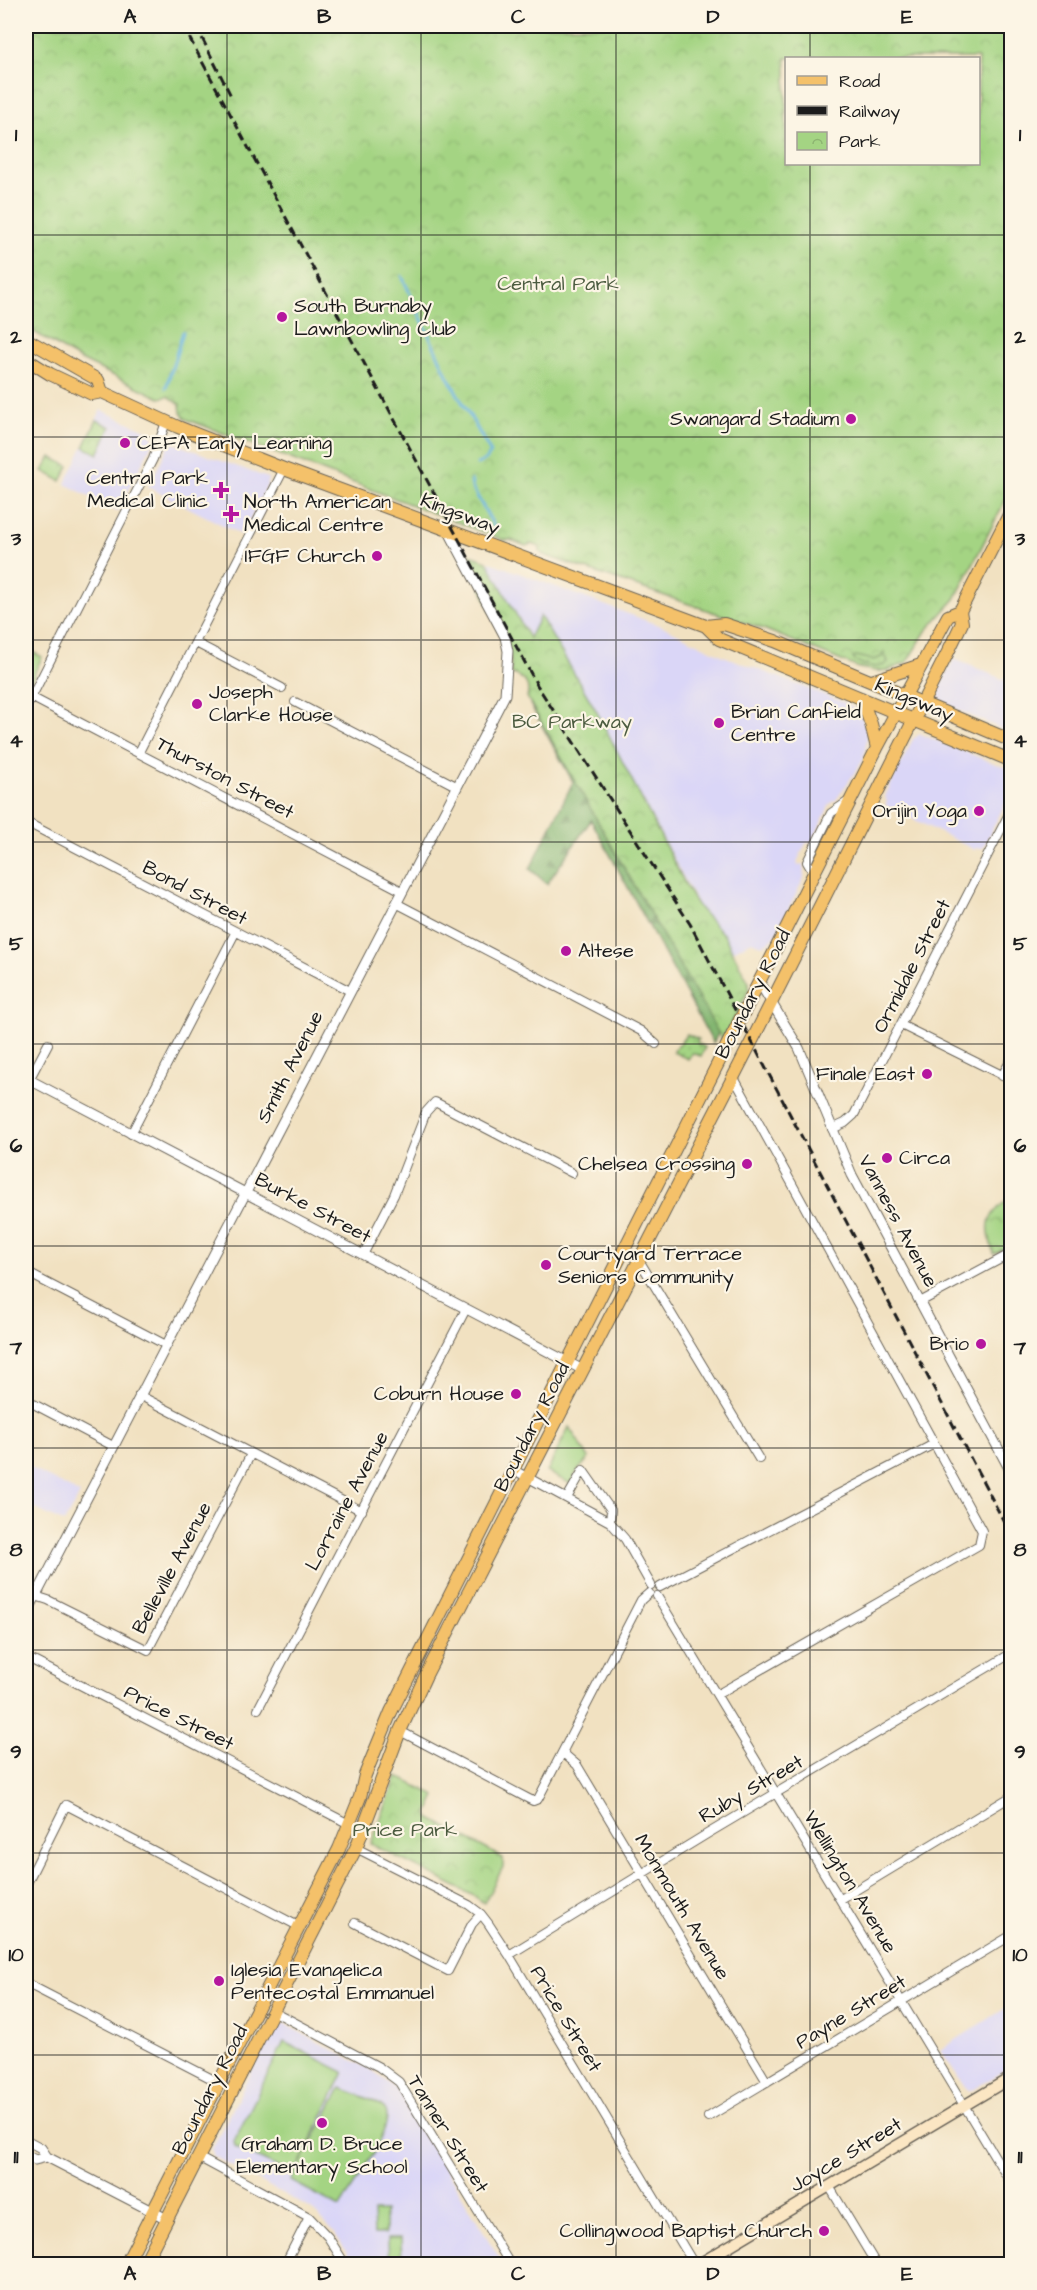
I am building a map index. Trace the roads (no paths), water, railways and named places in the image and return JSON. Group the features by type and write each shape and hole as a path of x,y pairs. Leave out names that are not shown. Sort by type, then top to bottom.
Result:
{"main road":[{"name":"Kingsway","path":"26,339 98,380 102,392"},
{"name":"Kingsway","path":"26,359 50,374 92,394 102,392 166,422 284,469 706,626 719,639 1011,761"},
{"name":"Boundary Road","path":"144,2265 356,1848 400,1731 426,1675 529,1478 922,703 962,623 960,611 1011,509"},
{"name":"Boundary Road","path":"126,2265 300,1927 349,1824 360,1797 365,1775 391,1712 512,1469 624,1252 877,748 948,616 960,611"},
{"name":"Kingsway","path":"706,626 724,624 775,641 1011,741"},
{"path":"872,681 921,665"},
{"path":"861,698 877,748"},
{"path":"356,1848 352,1838 358,1819 360,1797"},
{"name":"Joyce Street","path":"699,2265 1011,2077"}],"street":[{"path":"26,708 153,459 166,422"},
{"path":"139,752 284,469"},
{"name":"Smith Avenue","path":"26,1615 30,1594 113,1446 505,695 508,651 505,637 448,530"},
{"path":"196,643 282,688"},
{"name":"Thurston Street","path":"31,697 402,891"},
{"path":"295,702 456,786"},
{"name":"Ormidale Street","path":"832,1129 845,1123 854,1115 1011,808"},
{"name":"Bond Street","path":"26,822 350,991"},
{"path":"396,903 641,1031 656,1044"},
{"path":"131,1134 235,933"},
{"name":"Vanness Avenue","path":"759,982 799,1048 852,1174 1011,1474"},
{"path":"901,1025 1011,1080"},
{"path":"27,1079 48,1044"},
{"path":"1002,1076 1011,1058"},
{"path":"718,1694 978,1545 982,1531 733,1076"},
{"name":"Burke Street","path":"27,1079 583,1370"},
{"path":"363,1255 394,1195 426,1112 435,1102 572,1173"},
{"path":"624,1252 639,1260 759,1459"},
{"path":"920,1302 1011,1253"},
{"path":"26,1272 166,1345"},
{"name":"Lorraine Avenue","path":"258,1709 466,1309"},
{"path":"139,1395 362,1511"},
{"path":"26,1400 113,1446"},
{"path":"400,1731 530,1800 535,1800 541,1796 641,1600 657,1584 660,1587 934,1444"},
{"name":"Belleville Avenue","path":"30,1594 48,1600 148,1650 251,1454"},
{"name":"Wellington Avenue","path":"512,1469 610,1522 625,1539 652,1591 718,1694 1011,2185"},
{"name":"Wellington Avenue","path":"567,1498 584,1470 611,1510 610,1522"},
{"name":"Ruby Street","path":"509,1955 1011,1653"},
{"name":"Price Street","path":"26,1657 349,1824"},
{"name":"Monmouth Avenue","path":"563,1753 576,1765 643,1873 767,2082"},
{"path":"841,1899 1011,1796"},
{"path":"26,1885 66,1805 300,1927"},
{"name":"Price Street","path":"356,1848 469,1905 481,1914 509,1955 694,2265"},
{"path":"355,1923 448,1971 472,1924 481,1914"},
{"name":"Payne Street","path":"708,2117 1011,1935"},
{"path":"26,1983 220,2083"},
{"name":"Tanner Street","path":"273,2011 379,2067 399,2082 510,2265"},
{"path":"26,2140 41,2148 47,2157 167,2218"},
{"path":"26,2155 35,2160 47,2157"},
{"path":"198,2157 309,2217 328,2236 345,2265"},
{"path":"829,2186 876,2265"},
{"path":"285,2265 309,2217"}],"waterway":[{"path":"402,276 448,377 491,453 486,460 477,464"},
{"path":"166,388 183,332"},
{"path":"471,480 472,487 495,528"}],"railway":[{"path":"183,26 537,685 690,924 1012,1537"},
{"path":"196,26 232,98"}],"place":[{"name":"South Burnaby Lawnbowling Club","path":"282,317"},
{"name":"Swangard Stadium","path":"851,419"},
{"name":"CEFA Early Learning","path":"125,443"},
{"name":"Central Park Medical Clinic","path":"221,490"},
{"name":"North American Medical Centre","path":"231,514"},
{"name":"IFGF Church","path":"377,556"},
{"name":"Joseph Clarke House","path":"197,704"},
{"name":"Brian Canfield Centre","path":"719,723"},
{"name":"Orijin Yoga","path":"979,811"},
{"name":"Altese","path":"566,951"},
{"name":"Finale East","path":"927,1074"},
{"name":"Circa","path":"887,1158"},
{"name":"Chelsea Crossing","path":"747,1164"},
{"name":"Courtyard Terrace Seniors Community","path":"546,1265"},
{"name":"Brio","path":"981,1344"},
{"name":"Coburn House","path":"516,1394"},
{"name":"Iglesia Evangelica Pentecostal Emmanuel","path":"219,1981"},
{"name":"Graham D. Bruce Elementary School","path":"322,2123"},
{"name":"Collingwood Baptist Church","path":"824,2231"}],"park label":[{"name":"Central Park","path":"558,284"},
{"name":"BC Parkway","path":"572,722"},
{"name":"Price Park","path":"405,1830"}]}
